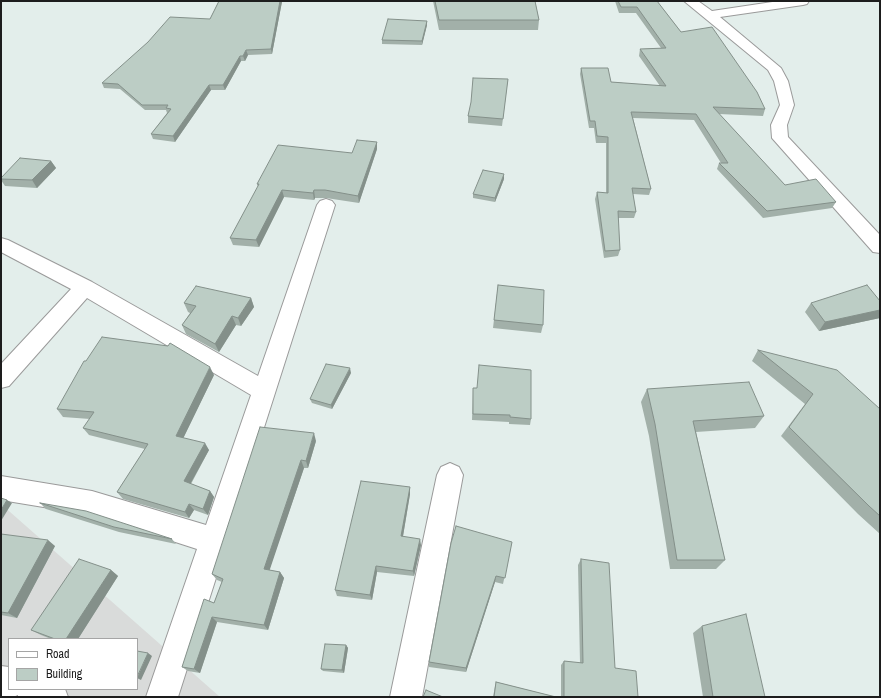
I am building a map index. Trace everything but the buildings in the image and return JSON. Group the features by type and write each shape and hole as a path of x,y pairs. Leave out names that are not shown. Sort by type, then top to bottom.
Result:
{"street":[{"path":"690,1 710,15 774,68 781,81 787,105 779,125 780,138 880,246"},
{"path":"710,15 803,1"},
{"path":"162,697 326,205"},
{"path":"1,244 85,287 264,391"},
{"path":"1,379 85,287"},
{"path":"406,697 450,475"},
{"path":"1,488 92,503 214,541"},
{"path":"34,690 52,697"}],"shaded area":[{"path":"1,504 220,697 1,697"}]}
